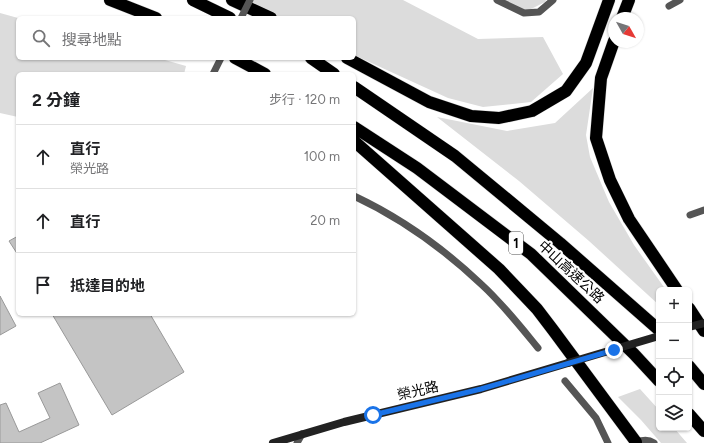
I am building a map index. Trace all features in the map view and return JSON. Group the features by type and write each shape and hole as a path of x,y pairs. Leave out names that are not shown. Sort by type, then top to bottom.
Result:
{"highway":[{"path":"110,0 151,16"},
{"path":"193,0 226,16"},
{"path":"232,0 267,16"},
{"path":"352,60 429,102 471,116 499,118 532,111 566,91 586,63 609,0"},
{"path":"624,12 629,0"},
{"path":"612,48 601,78 596,138 610,180 629,219 675,287"},
{"path":"239,60 261,72"},
{"path":"314,60 331,72"},
{"name":"中山高速公路","path":"356,89 454,156 560,243 656,327"},
{"name":"中山高速公路","path":"356,128 417,168 531,254 634,354 656,378"},
{"path":"356,143 499,269 519,289 553,330 636,442"},
{"path":"692,313 704,331"},
{"path":"692,370 704,384"},
{"path":"692,417 704,431"}],"street":[{"path":"692,326 704,323"},
{"name":"榮光路","path":"273,443 344,422 481,389 656,337"}],"lane":[{"path":"242,16 250,0"},
{"path":"497,0 524,13 539,12 553,0"},
{"path":"669,6 680,0"},
{"path":"214,72 220,60"},
{"path":"356,197 401,222 442,250 482,284 538,348"},
{"path":"690,215 704,210"},
{"path":"565,382 596,418 608,443"},
{"path":"297,443 302,434"},
{"path":"636,442 650,440 654,443"}],"shaded area":[{"path":"236,0 403,0 478,39 543,37 563,74 531,102 483,107 448,98 356,56 356,16 271,16"},
{"path":"498,0 546,0 545,2 527,11"},
{"path":"0,13 16,17 16,60 165,60 186,66 184,72 16,72 16,117 0,113"},
{"path":"593,88 586,135 590,157 609,202 634,245 664,287 656,287 656,302 589,241 519,181 437,117 507,131 555,123"},
{"path":"640,389 656,407 656,431 677,431 687,443 661,443 618,397"}],"building":[{"path":"16,237 16,252 9,241"},
{"path":"0,296 16,326 0,335"},
{"path":"53,316 151,316 184,372 112,415"},
{"path":"60,383 79,425 40,443 0,443 0,405 6,403 19,432 50,418 38,393"}],"route":[{"path":"373,415 481,389 614,350"}]}
